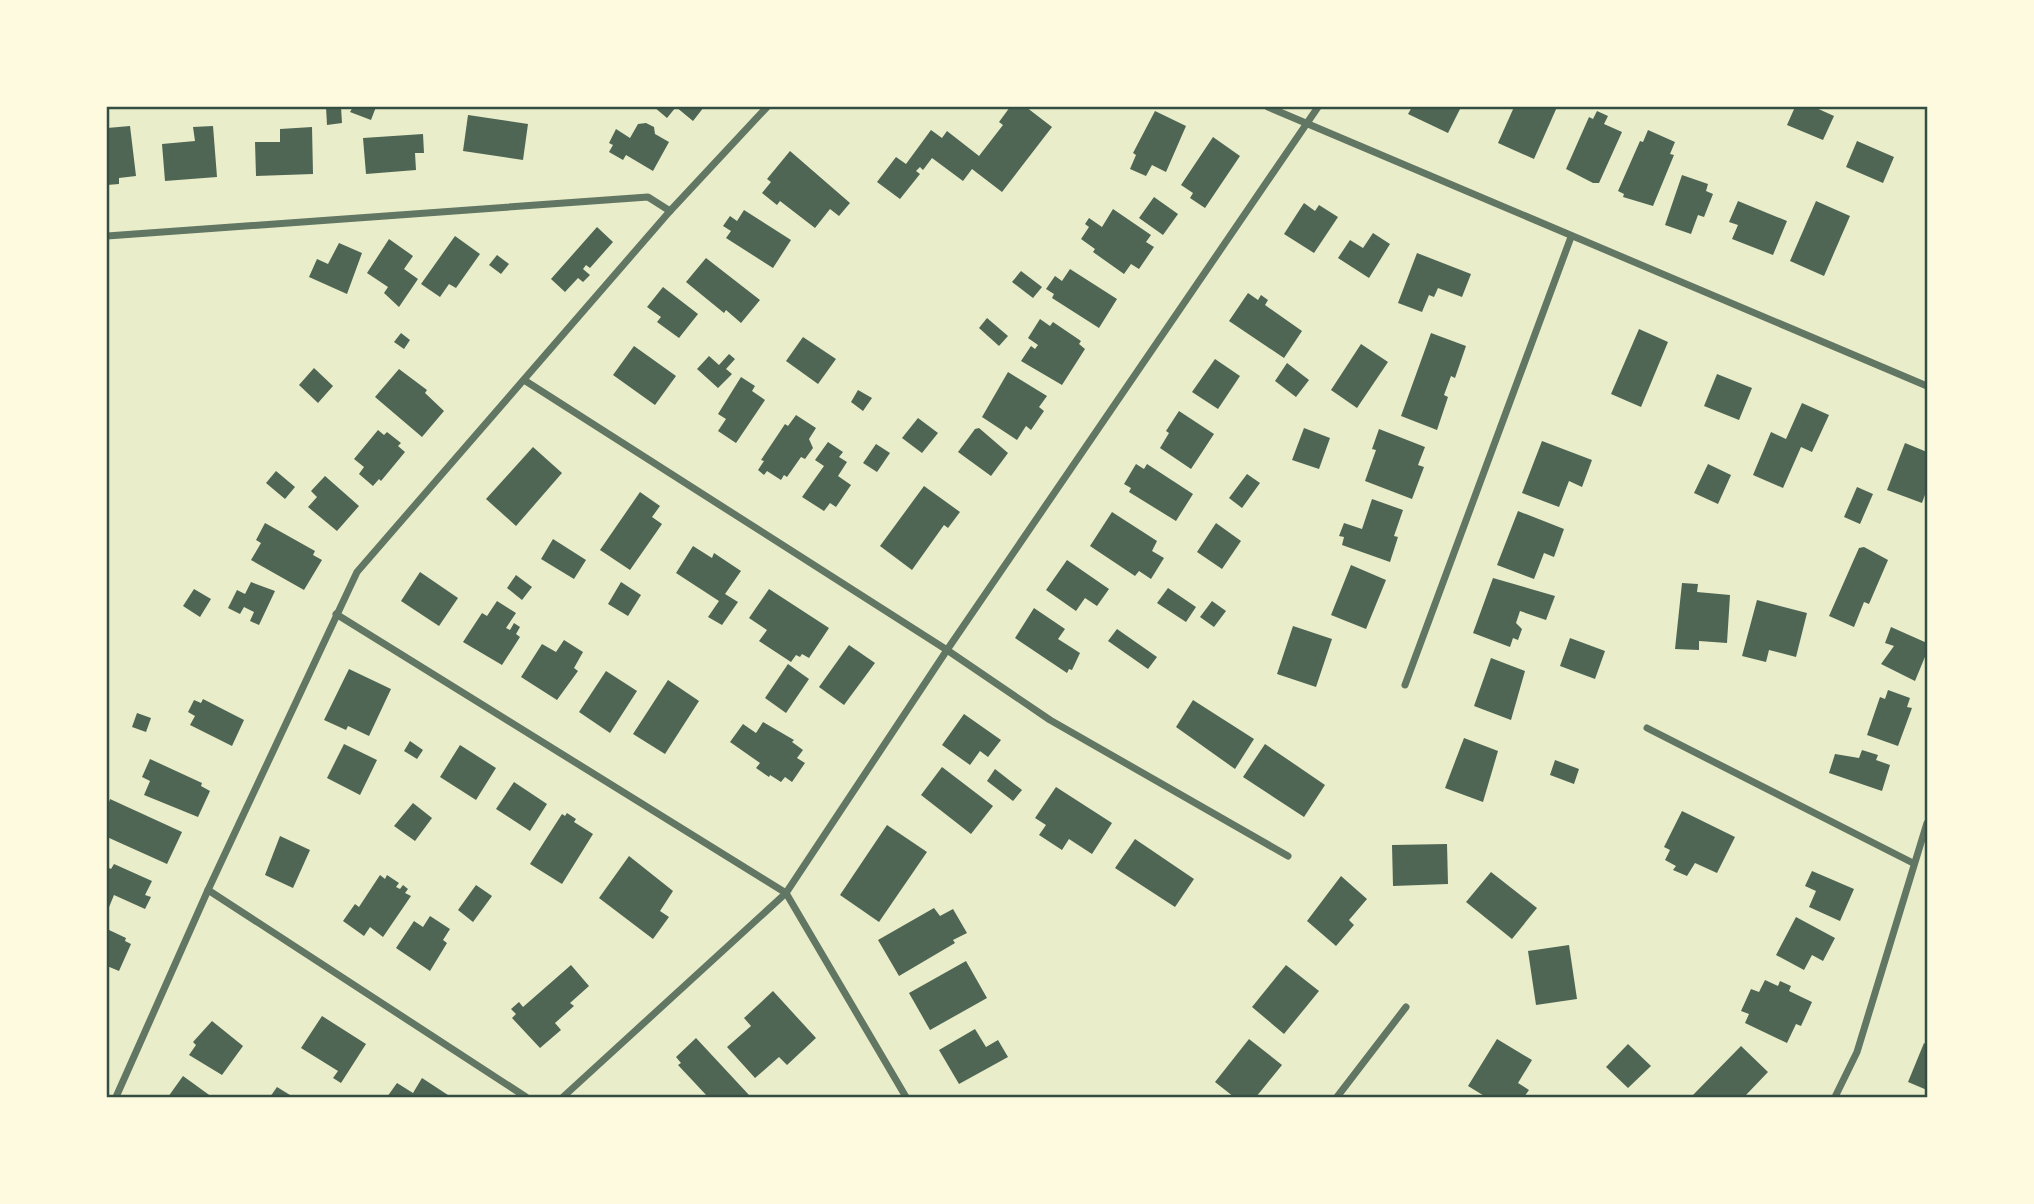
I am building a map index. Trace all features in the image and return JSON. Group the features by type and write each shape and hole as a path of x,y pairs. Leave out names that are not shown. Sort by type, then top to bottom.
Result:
{"street":[{"path":"116,1097 208,890 357,572 670,211 767,107"},
{"path":"1268,107 1927,386"},
{"path":"563,1097 786,892 947,650 1318,107"},
{"path":"107,236 648,197 670,211"},
{"path":"1405,685 1571,237"},
{"path":"524,380 947,650 1050,720 1288,856"},
{"path":"336,614 786,892 906,1097"},
{"path":"1647,728 1913,863"},
{"path":"1835,1097 1857,1052 1927,823"},
{"path":"208,890 526,1097"},
{"path":"1337,1097 1406,1007"}],"building":[{"path":"326,107 341,107 342,123 327,125"},
{"path":"353,107 376,107 371,120 350,112"},
{"path":"654,107 676,107 667,118"},
{"path":"676,107 704,107 693,121"},
{"path":"1010,107 1026,107 1052,127 1002,192 972,169 963,181 932,158 923,170 920,167 916,171 920,174 900,199 877,182 896,157 906,164 931,130 942,138 947,131 979,156 1003,125 999,122"},
{"path":"1412,107 1461,107 1448,133 1408,114"},
{"path":"1514,107 1557,107 1534,159 1498,143"},
{"path":"1795,107 1814,107 1834,116 1823,140 1787,125"},
{"path":"1155,111 1186,126 1166,172 1152,165 1146,176 1130,169 1136,155 1133,153"},
{"path":"1597,111 1608,116 1604,124 1622,132 1599,183 1593,183 1566,169 1589,117 1593,119"},
{"path":"468,115 528,124 523,160 463,151"},
{"path":"646,123 654,127 655,134 669,142 653,171 626,155 623,160 609,152 613,145 609,143 616,129 630,138 638,124"},
{"path":"130,126 136,176 119,178 119,184 107,185 107,128"},
{"path":"213,126 217,177 165,181 162,144 195,141 193,127"},
{"path":"312,127 313,174 256,176 255,142 280,142 280,129"},
{"path":"1648,130 1675,142 1670,154 1674,155 1653,206 1623,197 1624,194 1618,191 1640,141 1643,142"},
{"path":"423,134 424,153 415,153 416,170 366,174 363,138"},
{"path":"1213,137 1240,156 1205,208 1190,198 1193,193 1181,185"},
{"path":"1857,141 1894,157 1883,183 1846,167"},
{"path":"790,151 850,203 839,216 830,209 815,228 780,201 777,205 762,193 771,182 767,179"},
{"path":"1682,175 1708,184 1706,191 1713,194 1704,217 1698,215 1691,234 1665,225"},
{"path":"1154,197 1178,214 1163,235 1139,218"},
{"path":"1738,201 1787,221 1773,255 1732,239 1738,225 1729,222"},
{"path":"1816,201 1850,216 1824,276 1790,261"},
{"path":"1304,203 1315,211 1319,205 1338,217 1314,253 1284,234"},
{"path":"1113,209 1151,235 1146,242 1154,247 1139,269 1131,264 1124,274 1093,252 1095,249 1081,239 1089,227 1085,224 1089,218 1102,227"},
{"path":"744,210 791,240 773,268 726,238 731,231 723,226 730,216 737,221"},
{"path":"597,227 613,242 590,268 586,265 583,269 590,275 583,282 578,278 565,292 551,279"},
{"path":"1373,233 1390,244 1369,278 1338,258 1350,240 1363,248"},
{"path":"455,236 480,254 456,288 449,284 440,297 421,284"},
{"path":"389,239 413,256 404,269 418,279 399,307 384,293 388,287 367,273"},
{"path":"339,243 362,253 347,294 309,277 317,259 328,264"},
{"path":"1417,253 1471,274 1462,297 1438,288 1434,297 1429,295 1422,312 1398,303"},
{"path":"497,255 509,264 501,274 489,265"},
{"path":"706,258 760,300 741,323 726,310 724,313 686,282"},
{"path":"1070,269 1117,299 1099,328 1052,298 1054,294 1046,289 1055,276 1062,281"},
{"path":"1021,271 1042,287 1033,298 1012,282"},
{"path":"663,287 698,314 679,338 657,322 661,317 647,307"},
{"path":"1248,293 1258,300 1261,295 1268,300 1265,305 1302,331 1284,358 1229,321"},
{"path":"987,318 1008,336 999,346 979,328"},
{"path":"1040,319 1050,326 1053,322 1081,341 1079,344 1085,349 1062,385 1021,361 1031,346 1035,349 1038,345 1028,338"},
{"path":"1639,329 1668,342 1641,407 1611,394"},
{"path":"401,333 410,340 404,349 394,342"},
{"path":"1431,333 1466,346 1455,378 1451,376 1444,395 1448,397 1437,430 1401,416"},
{"path":"803,337 836,359 818,384 786,361"},
{"path":"1361,344 1388,362 1357,408 1331,390"},
{"path":"634,346 676,376 655,405 613,375"},
{"path":"729,354 735,359 726,369 732,374 718,388 697,369 709,356 719,365"},
{"path":"1215,359 1240,376 1218,409 1192,392"},
{"path":"1287,363 1309,380 1296,397 1275,381"},
{"path":"314,368 333,386 318,403 299,385"},
{"path":"399,369 427,390 425,393 444,411 422,437 375,397"},
{"path":"1008,372 1047,396 1039,407 1044,411 1031,430 1026,426 1017,440 982,417"},
{"path":"1717,374 1752,388 1739,420 1704,406"},
{"path":"741,377 755,386 752,391 765,400 736,443 718,431 726,419 718,414"},
{"path":"858,390 872,398 863,411 851,402"},
{"path":"1802,403 1829,415 1812,452 1801,447 1783,488 1753,475 1771,432 1786,439"},
{"path":"1179,411 1214,434 1191,469 1160,448 1169,433 1166,431"},
{"path":"796,415 816,428 809,439 813,448 805,459 801,457 787,477 784,475 781,480 767,471 764,475 758,470 764,461 761,460 785,424 788,426"},
{"path":"918,418 938,433 922,453 902,438"},
{"path":"979,428 1008,453 991,476 958,452 975,429"},
{"path":"1304,428 1330,438 1319,469 1292,460"},
{"path":"1379,429 1425,447 1418,465 1424,467 1412,499 1365,481 1376,450 1372,449"},
{"path":"378,430 384,435 387,432 401,443 398,446 405,452 381,481 379,479 373,486 359,474 364,467 354,459"},
{"path":"1542,441 1592,460 1582,487 1569,481 1559,507 1522,493"},
{"path":"828,442 843,452 839,457 847,462 838,476 851,485 836,507 830,503 824,511 802,497 824,466 815,460"},
{"path":"1905,443 1927,452 1927,489 1922,503 1887,490"},
{"path":"876,444 890,453 877,472 863,463"},
{"path":"533,447 562,473 516,526 486,499"},
{"path":"1136,464 1144,469 1147,464 1193,494 1176,521 1129,492 1131,488 1124,484"},
{"path":"1708,464 1731,475 1718,504 1694,493"},
{"path":"276,471 295,487 285,499 266,483"},
{"path":"1247,474 1260,483 1242,508 1229,498"},
{"path":"325,476 359,506 337,531 308,507 317,497 311,491"},
{"path":"924,486 960,512 948,528 944,525 912,570 880,546"},
{"path":"1857,487 1873,494 1860,524 1844,517"},
{"path":"640,492 660,506 652,517 662,524 630,570 600,550"},
{"path":"1372,499 1403,510 1394,536 1398,537 1390,562 1342,545 1344,537 1339,536 1344,523 1362,529"},
{"path":"1518,511 1564,529 1554,557 1544,553 1534,579 1497,565"},
{"path":"1112,512 1157,541 1152,551 1164,558 1151,579 1139,571 1135,576 1090,546"},
{"path":"265,523 315,551 313,555 322,560 304,590 251,560 261,543 256,540"},
{"path":"1216,523 1241,541 1222,569 1197,552"},
{"path":"553,539 586,560 574,579 541,559"},
{"path":"693,546 712,558 714,553 741,571 725,594 738,602 722,625 708,617 719,601 676,573"},
{"path":"1864,547 1888,560 1869,604 1864,602 1854,627 1829,616 1859,548"},
{"path":"1067,560 1109,589 1097,606 1085,598 1076,611 1046,590"},
{"path":"1351,565 1386,580 1366,629 1331,615"},
{"path":"420,572 458,598 439,626 401,601"},
{"path":"516,575 532,587 522,600 507,588"},
{"path":"1493,578 1555,596 1546,620 1520,611 1516,623 1522,629 1518,640 1513,638 1510,647 1473,633"},
{"path":"251,582 275,591 259,625 250,621 254,612 244,607 240,614 228,608 237,590 245,594"},
{"path":"621,582 641,595 628,616 608,604"},
{"path":"1682,583 1698,584 1697,592 1730,595 1727,643 1699,641 1699,650 1675,649"},
{"path":"1168,588 1196,607 1186,622 1157,603"},
{"path":"194,589 211,599 200,617 183,606"},
{"path":"769,589 829,628 809,658 802,654 800,657 796,655 791,662 759,641 767,630 749,618"},
{"path":"1757,600 1807,613 1796,657 1769,650 1766,662 1742,656"},
{"path":"497,601 516,613 506,628 510,630 514,623 520,627 516,634 520,637 502,665 463,642 482,613 487,616"},
{"path":"1212,601 1226,611 1214,627 1200,617"},
{"path":"1034,608 1065,629 1058,639 1080,653 1072,670 1069,669 1067,673 1015,638"},
{"path":"1293,626 1332,639 1316,687 1277,674"},
{"path":"1891,627 1927,643 1927,652 1915,681 1881,664 1894,646 1885,643"},
{"path":"1117,629 1157,657 1148,669 1108,641"},
{"path":"1570,638 1605,651 1595,679 1560,666"},
{"path":"564,640 583,652 574,668 578,671 557,700 521,677 542,644 556,652"},
{"path":"849,645 875,663 844,705 819,687"},
{"path":"1491,658 1525,671 1511,720 1474,706"},
{"path":"788,664 809,679 786,713 765,698"},
{"path":"349,669 391,689 369,736 348,726 346,730 324,720"},
{"path":"606,671 637,691 610,733 579,712"},
{"path":"668,680 699,701 665,754 633,734"},
{"path":"1888,690 1910,698 1907,707 1912,708 1898,746 1867,735 1880,697 1885,699"},
{"path":"203,699 244,720 232,746 190,725 195,716 188,712 194,700 201,703"},
{"path":"1193,700 1254,739 1235,769 1176,727"},
{"path":"137,713 151,718 146,732 132,727"},
{"path":"964,714 1001,740 988,757 980,751 970,765 942,745"},
{"path":"763,722 794,740 792,742 803,750 797,758 805,763 792,782 785,777 781,782 770,775 769,777 756,768 760,763 730,742 743,724 756,733"},
{"path":"1464,738 1498,751 1483,802 1445,788"},
{"path":"410,741 423,750 417,759 404,751"},
{"path":"344,744 377,760 360,795 327,778"},
{"path":"1265,744 1325,785 1304,817 1243,777"},
{"path":"460,745 496,768 476,800 440,777"},
{"path":"1862,750 1878,755 1876,760 1890,765 1882,791 1829,773 1835,754 1859,758"},
{"path":"150,759 202,783 201,786 210,791 198,817 144,795 150,781 142,777"},
{"path":"1555,760 1579,769 1574,784 1550,775"},
{"path":"942,767 993,806 971,834 921,795"},
{"path":"995,769 1022,790 1013,801 987,781"},
{"path":"514,782 547,804 530,831 496,809"},
{"path":"1056,787 1112,823 1092,854 1069,839 1062,850 1039,835 1046,825 1035,818"},
{"path":"110,799 182,832 167,864 107,837 107,808"},
{"path":"413,803 432,818 415,841 394,826"},
{"path":"1682,811 1735,837 1717,873 1695,863 1687,876 1673,870 1676,866 1665,860 1670,850 1664,847"},
{"path":"567,813 576,819 574,822 593,834 562,884 530,864 562,814 565,816"},
{"path":"887,825 927,852 879,922 840,895"},
{"path":"280,836 310,850 293,888 265,875"},
{"path":"1135,839 1194,879 1175,907 1115,868"},
{"path":"1447,844 1448,884 1393,886 1392,845"},
{"path":"629,856 673,891 660,911 669,917 653,939 599,898"},
{"path":"114,864 152,881 145,895 151,897 145,909 114,895 107,912 107,867 111,869"},
{"path":"1812,871 1854,889 1840,921 1809,907 1816,891 1805,886"},
{"path":"1491,872 1537,908 1512,939 1466,902"},
{"path":"380,875 385,879 387,875 399,883 396,887 400,889 403,885 408,889 405,893 411,896 383,937 370,927 364,936 343,921 355,904 359,907"},
{"path":"1341,876 1367,899 1349,920 1354,925 1336,946 1307,921"},
{"path":"476,885 492,896 473,922 458,910"},
{"path":"934,908 940,916 953,909 967,933 899,976 878,940"},
{"path":"430,916 450,929 443,940 447,943 430,971 396,948 414,921 423,927"},
{"path":"1796,917 1835,938 1823,961 1812,955 1804,970 1776,955"},
{"path":"107,929 126,938 125,941 131,944 119,971 107,966"},
{"path":"1569,945 1577,999 1536,1005 1528,951"},
{"path":"966,961 987,998 930,1030 909,993"},
{"path":"571,965 589,986 570,1003 574,1006 555,1023 561,1030 540,1048 512,1018 516,1014 511,1009 519,1002 523,1007"},
{"path":"1286,965 1319,991 1284,1034 1252,1007"},
{"path":"1765,980 1778,986 1780,981 1791,986 1789,991 1812,1002 1801,1026 1796,1024 1787,1043 1745,1023 1749,1014 1741,1011 1751,989 1759,992"},
{"path":"773,991 816,1038 787,1065 779,1057 755,1078 727,1047 751,1026 744,1018"},
{"path":"322,1016 366,1044 341,1083 333,1078 338,1071 301,1048"},
{"path":"212,1021 243,1046 222,1075 189,1055 196,1045 193,1042"},
{"path":"975,1029 986,1047 998,1040 1008,1057 959,1084 939,1050"},
{"path":"696,1038 749,1095 708,1097 678,1065 681,1063 676,1057"},
{"path":"1249,1039 1282,1065 1256,1097 1234,1097 1215,1082"},
{"path":"1497,1039 1532,1060 1518,1083 1529,1090 1524,1097 1486,1097 1468,1086"},
{"path":"1924,1043 1927,1045 1927,1090 1908,1082"},
{"path":"1628,1044 1651,1066 1628,1088 1606,1067"},
{"path":"1741,1046 1768,1072 1746,1095 1748,1097 1695,1097 1693,1095"},
{"path":"183,1076 212,1097 168,1097"},
{"path":"422,1078 451,1097 387,1097 397,1083 413,1093"},
{"path":"277,1087 290,1095 270,1097"}]}
